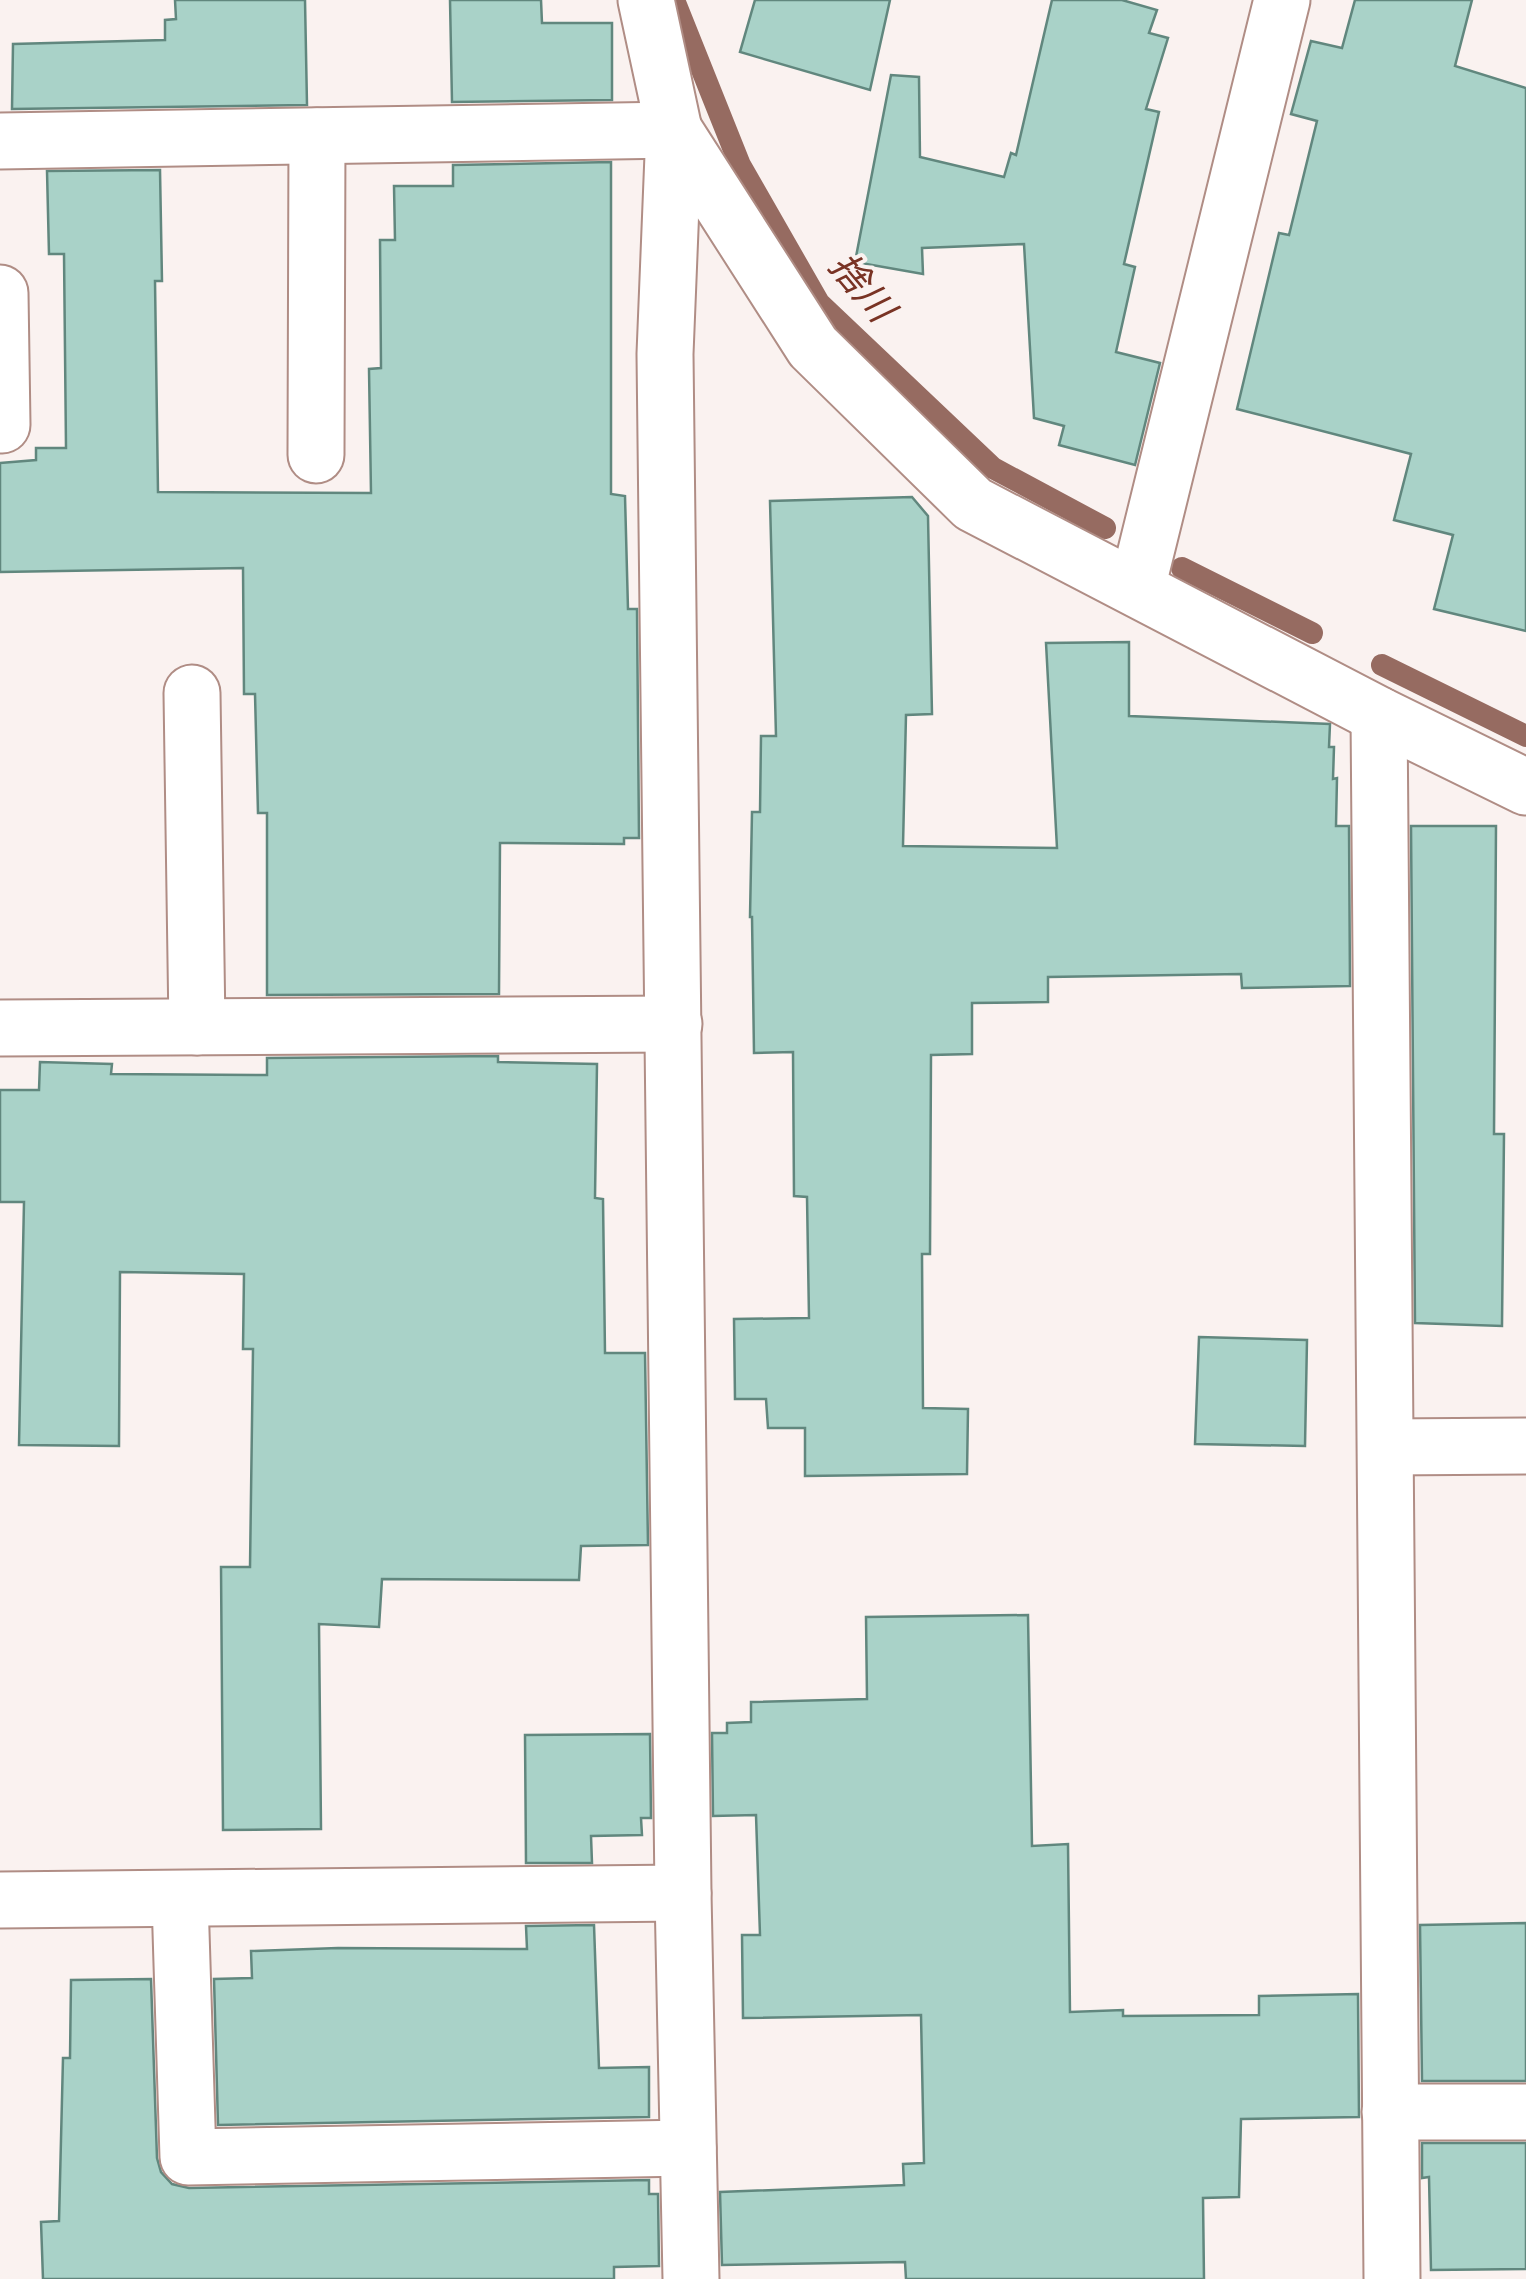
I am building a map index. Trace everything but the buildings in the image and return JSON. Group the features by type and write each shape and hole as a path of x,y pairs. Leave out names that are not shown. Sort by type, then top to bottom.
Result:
{"street":[{"path":"646,0 674,130 664,354 691,2279"},
{"path":"1137,588 1282,0"},
{"path":"0,141 674,130"},
{"path":"674,130 813,346 973,504 1379,716 1526,787"},
{"path":"316,456 317,136"},
{"path":"0,294 2,425"},
{"path":"192,693 197,1027"},
{"path":"1379,716 1392,2279"},
{"path":"0,1028 674,1024"},
{"path":"1386,1447 1526,1446"},
{"path":"0,1900 683,1893"},
{"path":"180,1899 188,2157 688,2148"},
{"path":"1390,2112 1526,2112"}],"waterway":[{"name":"捨川","path":"674,0 740,165 819,303 993,468 1105,528"},
{"name":"捨川","path":"1182,568 1312,633"},
{"name":"捨川","path":"1382,665 1526,736"}]}
